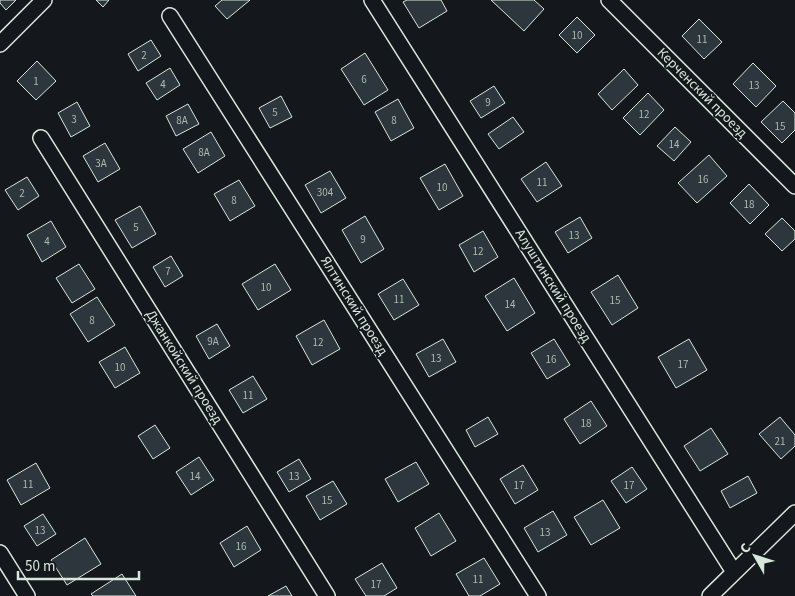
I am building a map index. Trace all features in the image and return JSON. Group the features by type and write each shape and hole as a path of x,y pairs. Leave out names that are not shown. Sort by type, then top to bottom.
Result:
{"street":[{"path":"0,44 44,0"},
{"name":"Алуштинский проезд","path":"372,0 734,572"},
{"name":"Керченский проезд","path":"609,0 795,186"},
{"name":"Ялтинский проезд","path":"170,16 538,596"},
{"name":"Джанкойский проезд","path":"41,138 327,596"},
{"path":"710,596 795,513"},
{"path":"0,553 27,596"}],"building":[{"path":"0,0 16,0 6,10 0,3"},
{"path":"96,0 109,0 103,7"},
{"path":"222,0 250,0 227,19 215,6"},
{"path":"407,0 441,0 447,11 419,28 403,2"},
{"path":"491,0 534,0 544,9 524,31"},
{"path":"577,17 595,35 577,53 559,35"},
{"path":"699,19 722,42 704,59 682,36"},
{"path":"151,40 161,56 138,71 128,54"},
{"path":"365,53 388,90 364,105 341,69"},
{"path":"37,61 56,81 36,100 17,81"},
{"path":"753,63 776,86 756,107 733,84"},
{"path":"170,68 180,85 157,100 146,83"},
{"path":"624,69 638,85 612,110 598,94"},
{"path":"494,86 505,103 481,118 470,101"},
{"path":"648,93 664,110 640,135 623,118"},
{"path":"281,96 292,117 270,128 259,108"},
{"path":"398,99 414,128 391,141 375,112"},
{"path":"783,101 795,113 795,130 782,143 761,122"},
{"path":"77,102 90,126 71,137 58,113"},
{"path":"188,104 199,124 176,136 166,116"},
{"path":"513,117 524,132 499,149 488,134"},
{"path":"675,127 691,142 674,161 657,146"},
{"path":"211,132 225,156 198,173 183,149"},
{"path":"105,143 120,169 98,182 83,156"},
{"path":"709,155 727,176 697,203 678,183"},
{"path":"546,162 562,186 537,202 521,179"},
{"path":"445,164 463,196 439,210 420,178"},
{"path":"330,171 346,198 321,213 305,185"},
{"path":"27,177 39,196 18,210 5,190"},
{"path":"239,180 255,206 230,221 214,194"},
{"path":"749,184 769,205 750,224 730,203"},
{"path":"140,206 156,234 132,248 115,220"},
{"path":"365,216 384,249 361,263 342,230"},
{"path":"580,217 592,238 568,253 555,232"},
{"path":"782,218 795,231 795,239 782,251 765,234"},
{"path":"51,221 66,247 42,262 27,235"},
{"path":"483,231 498,257 474,272 459,245"},
{"path":"171,256 183,276 165,287 153,267"},
{"path":"79,264 95,289 72,303 56,278"},
{"path":"275,264 291,290 258,310 242,284"},
{"path":"618,275 638,308 612,325 591,292"},
{"path":"514,278 535,313 507,331 485,296"},
{"path":"403,279 419,305 394,320 378,294"},
{"path":"97,297 115,325 88,342 70,314"},
{"path":"324,320 340,349 312,365 296,336"},
{"path":"217,324 230,346 209,359 196,336"},
{"path":"443,339 456,362 429,377 416,354"},
{"path":"554,339 570,365 547,379 531,353"},
{"path":"689,339 707,370 676,388 658,357"},
{"path":"125,347 140,373 115,388 99,362"},
{"path":"253,376 267,399 243,413 229,390"},
{"path":"591,401 607,426 580,444 564,419"},
{"path":"488,417 498,434 475,447 466,430"},
{"path":"780,417 795,435 795,446 781,459 759,434"},
{"path":"155,425 170,448 153,459 138,436"},
{"path":"711,428 728,454 700,471 684,446"},
{"path":"199,457 214,480 191,495 176,472"},
{"path":"299,459 311,479 289,492 277,472"},
{"path":"416,462 429,484 398,502 385,479"},
{"path":"36,463 50,488 21,505 7,480"},
{"path":"523,465 538,490 515,504 500,479"},
{"path":"632,467 647,489 626,503 611,481"},
{"path":"748,476 757,493 730,508 721,491"},
{"path":"333,481 347,504 320,520 306,496"},
{"path":"603,500 620,528 591,545 574,517"},
{"path":"553,511 567,535 538,552 524,528"},
{"path":"439,513 456,541 431,556 415,528"},
{"path":"43,514 56,534 37,546 24,526"},
{"path":"247,526 261,550 234,567 220,543"},
{"path":"85,538 101,564 67,585 51,560"},
{"path":"484,558 500,584 480,596 469,596 456,574"},
{"path":"382,563 397,588 384,596 366,596 355,579"},
{"path":"122,574 136,596 93,596 91,594"},
{"path":"286,586 292,596 268,596"}]}
